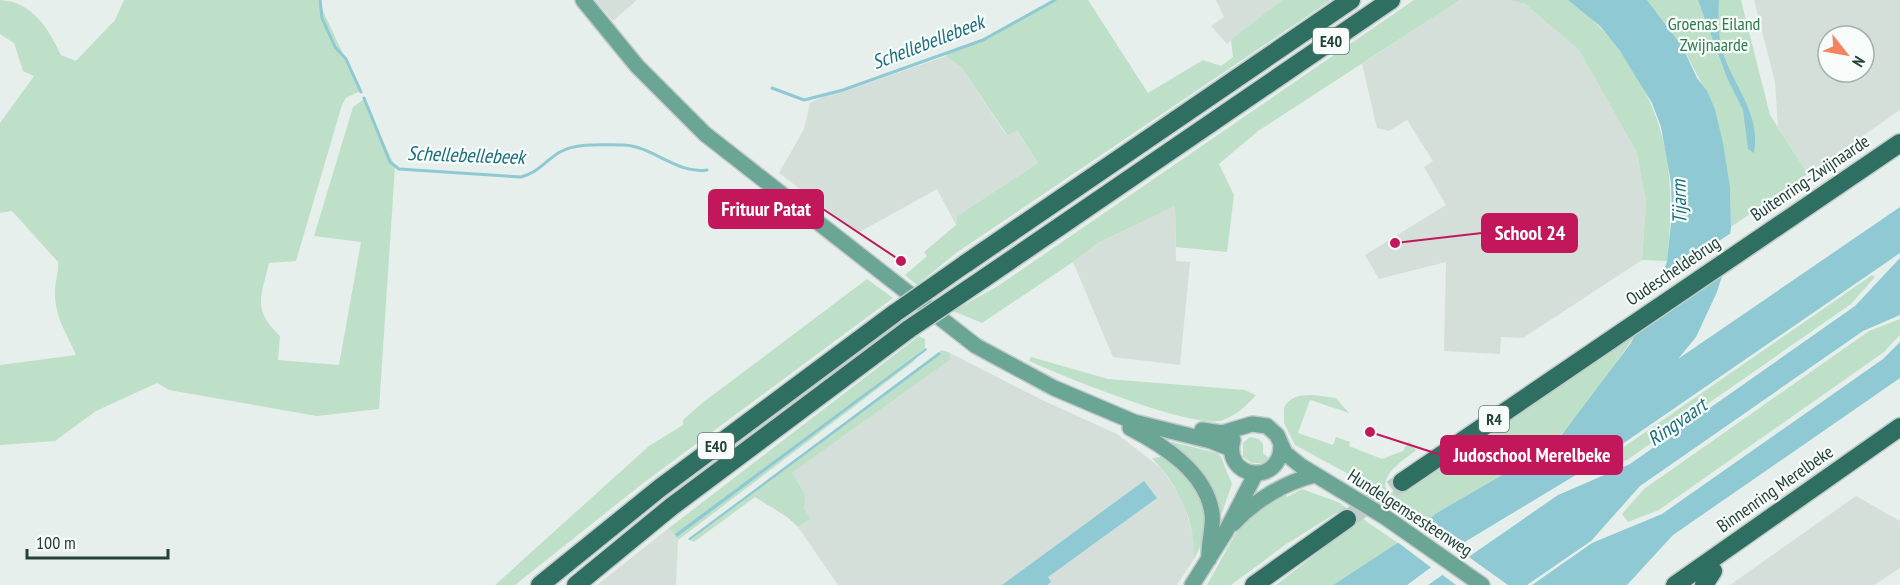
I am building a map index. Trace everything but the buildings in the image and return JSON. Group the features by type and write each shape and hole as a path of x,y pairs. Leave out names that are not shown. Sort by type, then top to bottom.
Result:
{"highway":[{"name":"E40","path":"540,585 660,488 895,313 1351,0"},
{"name":"E40","path":"576,585 671,507 909,329 1391,0"},
{"name":"Buitenring-Zwijnaarde","path":"1744,248 1900,143"},
{"name":"Oudescheldebrug","path":"1402,482 1744,248"},
{"name":"Binnenring Merelbeke","path":"1675,585 1900,427"},
{"path":"1694,585 1709,578 1788,517 1817,485"},
{"path":"1254,585 1347,519"}],"main road":[{"name":"Hundelgemsesteenweg","path":"583,0 638,66 705,134 976,346 1054,388 1134,422 1211,441 1231,449"},
{"name":"Hundelgemsesteenweg","path":"1054,388 1063,399 1119,422 1176,455 1210,505 1212,524 1208,542 1209,559"},
{"name":"Hundelgemsesteenweg","path":"1100,406 1113,407 1213,432 1222,433 1252,424 1267,426 1277,435 1285,453 1315,476 1393,523 1482,585"},
{"path":"1242,428 1233,439 1231,449 1234,459 1240,467 1256,473"},
{"path":"1192,585 1209,559 1256,473 1274,466 1280,457 1281,445"},
{"name":"Hundelgemsesteenweg","path":"1274,466 1315,476"},
{"path":"1221,538 1238,482 1240,467"},
{"path":"1221,538 1246,512 1277,491 1290,483 1315,476"}],"shaded area":[{"path":"595,0 637,0 613,21"},
{"path":"1216,0 1282,0 1227,44 1211,26 1224,17"},
{"path":"1460,0 1508,0 1525,4 1579,50 1637,153 1646,202 1642,260 1523,338 1501,337 1500,354 1444,351 1446,262 1379,279 1365,255 1446,205 1424,167 1433,161 1407,120 1389,131 1377,128 1362,64"},
{"path":"1754,0 1900,0 1900,110 1808,174 1778,127 1775,82"},
{"path":"946,56 962,68 1006,135 1016,129 1038,163 957,216 956,225 937,189 858,233 779,173 804,129 810,103 831,93 843,92"},
{"path":"1175,206 1176,261 1190,262 1180,365 1113,357 1073,262 1098,243"},
{"path":"950,353 1044,401 1117,434 1161,468 1183,500 1194,540 1194,559 1177,585 838,585 798,527 811,519 804,508 792,473 950,360"},
{"path":"1856,496 1900,521 1900,568 1874,585 1730,585"},
{"path":"669,528 678,540 676,585 597,585"}],"green space":[{"path":"0,0 12,2 30,11 45,26 61,55 76,61 115,20 124,0 318,0 360,91 346,98 342,105 296,261 269,263 262,294 262,310 271,327 280,336 278,360 339,365 361,242 314,236 353,107 364,99 395,167 379,409 317,416 169,390 157,383 96,411 55,441 0,445 0,365 76,355 60,319 56,303 58,262 12,211 0,213 0,123 34,76 23,71 14,43 0,34"},
{"path":"1055,0 1088,0 1148,93 1203,60 1221,66 1233,57 1231,40 1282,0 1331,0 956,253 917,285 905,275 927,256 924,252 956,225 957,216 1038,163 1017,130 1007,135 962,68 946,56 947,53 983,40"},
{"path":"1414,0 1460,0 1258,131 1219,164 1234,195 1227,252 1176,247 1175,206 1098,243 982,323 953,311 998,286"},
{"path":"1508,0 1567,0 1571,2 1604,32 1628,62 1644,88 1663,141 1668,169 1670,228 1667,261 1642,260 1646,202 1637,153 1579,50 1525,4"},
{"name":"Groenas Eiland Zwijnaarde","path":"1647,0 1741,0 1770,115 1808,174 1731,227 1730,187 1715,109 1682,46"},
{"path":"1872,275 1875,277 1851,304 1627,460 1595,474 1592,469"},
{"path":"867,279 893,298 642,484 515,585 495,585 649,446 683,425 683,420 702,403"},
{"path":"1900,319 1900,335 1884,352 1659,510 1628,522 1622,514 1644,489 1869,331"},
{"path":"1639,330 1583,410 1555,444 1435,514 1425,524 1363,482 1295,445 1284,423 1284,407 1294,398 1315,395 1336,398 1349,413 1310,400 1298,433 1333,445 1336,437 1350,442 1349,446 1382,459 1403,451 1409,441 1416,450 1392,470 1385,487 1391,492 1406,490 1433,474 1430,470"},
{"path":"919,336 925,339 925,348 913,362 678,540 669,528"},
{"path":"942,350 950,353 950,360 792,473 805,495 804,508 811,519 798,527 787,517 755,497 694,542 688,539"},
{"path":"1031,357 1108,379 1245,390 1256,395 1232,416 1223,420 1208,421 1158,410 1128,400 1029,361"},
{"path":"1250,437 1259,439 1263,444 1263,453 1269,458 1263,463 1252,463 1243,457 1243,443"},
{"path":"1172,442 1217,453 1221,457 1232,484 1216,530 1216,520 1169,446"},
{"path":"1166,451 1187,476 1202,501 1205,527 1202,542 1194,559 1192,531 1184,504 1170,480 1152,458 1160,457"},
{"path":"1302,489 1338,502 1398,543 1333,585 1276,585 1351,527 1344,512 1336,513 1285,545 1231,585 1207,585 1242,522 1283,491 1287,497"}],"water":[{"name":"Tijarm","path":"1568,0 1647,0 1682,46 1715,109 1730,187 1731,228 1725,267 1717,292 1696,337 1678,359 1900,207 1900,253 1589,467 1468,540 1407,585 1333,585 1419,529 1435,514 1555,444 1631,343 1661,280 1667,261 1672,214 1671,183 1661,127 1652,103 1620,51 1600,26"},
{"path":"1698,0 1719,0 1722,50 1751,115 1754,127 1754,153 1748,149 1743,110 1728,80"},
{"path":"1900,258 1900,315 1863,331 1640,486 1591,541 1527,585 1428,585 1558,495 1630,464 1855,306"},
{"path":"1900,342 1900,378 1673,535 1627,585 1532,585 1592,543 1662,514 1883,359"},
{"path":"926,348 927,350 677,537 675,534"},
{"path":"939,352 941,354 690,540 688,539"},
{"path":"1144,481 1157,498 1048,577 1051,582 1047,585 1002,585"}],"pier":[{"path":"1734,231 1728,269 1642,317 1656,283"},
{"path":"1422,522 1460,550 1433,569 1396,541"},
{"path":"1466,555 1508,585 1456,585 1440,573"}],"waterway":[{"name":"Schellebellebeek","path":"320,0 322,18 335,47 346,59 361,92"},
{"name":"Schellebellebeek","path":"772,88 804,100 843,90 983,40 1055,0"},
{"name":"Schellebellebeek","path":"364,98 390,162 399,169 521,177 532,173 555,155 567,149 583,145 624,145 645,150 675,165 707,170"}],"tunnel":[{"path":"1347,519 1402,482"}],"place":[{"name":"School 24","path":"1395,243"},
{"name":"Frituur Patat","path":"901,261"},
{"name":"Judoschool Merelbeke","path":"1370,432"}],"water label":[{"name":"Ringvaart","path":"1677,422"}]}
